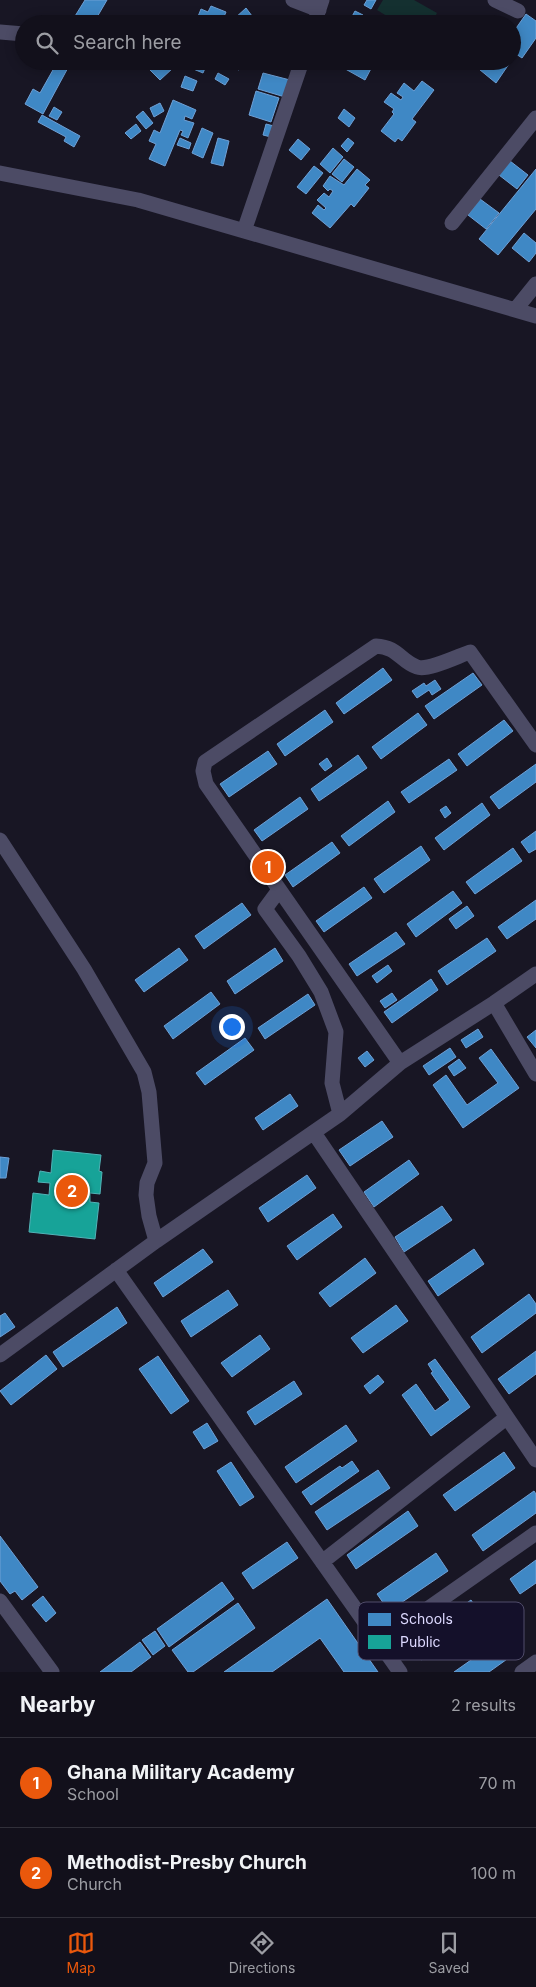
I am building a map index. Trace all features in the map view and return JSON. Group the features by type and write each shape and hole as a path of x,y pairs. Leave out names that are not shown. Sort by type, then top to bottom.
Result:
{"street":[{"path":"293,0 318,11"},
{"path":"495,0 518,11"},
{"path":"0,32 15,33"},
{"path":"244,231 299,70"},
{"path":"452,223 536,118"},
{"path":"0,173 138,200 536,316"},
{"path":"515,310 536,284"},
{"path":"400,1063 206,784 203,771 205,762 376,646 387,646 417,667 425,668 470,652 536,745"},
{"path":"0,840 84,969 144,1072 149,1092 155,1163 147,1183 146,1195 149,1216 156,1241"},
{"path":"279,890 266,909 299,956 321,992 336,1032 332,1083 340,1114"},
{"path":"0,1355 156,1241 314,1133 340,1114 400,1063 536,974"},
{"path":"494,1003 536,1074"},
{"path":"314,1133 536,1460"},
{"path":"116,1270 358,1613"},
{"path":"322,1562 506,1418"},
{"path":"438,1602 536,1533"},
{"path":"0,1601 52,1672"},
{"path":"391,1660 400,1672"},
{"path":"522,1672 536,1662"}],"green space":[{"path":"383,0 414,0 437,13 436,15 385,15 377,10"}],"building: Schools":[{"path":"85,0 107,0 98,15 76,15"},
{"path":"367,0 376,0 371,9 364,5"},
{"path":"211,6 226,12 225,15 199,15 201,9 208,12"},
{"path":"246,8 251,15 238,15"},
{"path":"355,11 363,15 353,15"},
{"path":"526,14 536,21 536,38 522,58 521,57 521,21"},
{"path":"53,70 67,70 43,114 25,104 33,89 40,93"},
{"path":"150,70 171,70 160,80"},
{"path":"347,70 370,70 365,80"},
{"path":"480,70 505,70 496,83"},
{"path":"218,73 229,79 225,85 215,79"},
{"path":"263,73 290,80 285,97 258,89"},
{"path":"185,76 197,81 193,91 181,87"},
{"path":"422,81 434,90 412,119 416,122 402,141 398,138 395,142 381,131 394,114 392,112 394,109 384,102 391,93 401,100 403,97 397,93 404,83 414,91"},
{"path":"256,91 279,98 271,122 249,115"},
{"path":"173,100 196,110 192,119 185,116 184,120 194,123 188,138 181,135 183,131 180,130 165,166 149,159 156,144 149,141 154,130 160,133"},
{"path":"160,103 164,111 154,117 150,108"},
{"path":"54,107 62,112 57,120 49,116"},
{"path":"344,109 355,118 349,127 338,118"},
{"path":"143,111 153,123 146,129 136,117"},
{"path":"42,115 80,136 74,147 64,141 66,137 38,122"},
{"path":"136,124 141,131 131,139 125,133"},
{"path":"266,124 274,126 271,137 263,135"},
{"path":"202,128 213,133 203,158 192,153"},
{"path":"180,138 191,143 189,149 177,145"},
{"path":"218,138 229,141 223,166 211,163"},
{"path":"348,138 354,143 347,152 341,146"},
{"path":"298,139 310,149 301,160 289,150"},
{"path":"333,148 343,157 330,173 320,164"},
{"path":"344,159 354,167 342,182 332,174"},
{"path":"510,161 528,175 517,189 499,175"},
{"path":"314,166 323,173 306,194 297,187"},
{"path":"357,169 370,180 365,185 369,188 354,207 351,204 330,228 312,213 318,205 324,210 326,208 317,200 324,193 329,197 333,191 330,189 328,191 323,186 330,176 344,185"},
{"path":"536,169 536,209 498,255 479,239"},
{"path":"480,199 499,213 486,229 468,215"},
{"path":"524,233 536,243 536,253 529,262 512,248"},
{"path":"383,668 392,680 344,714 336,703"},
{"path":"473,673 482,685 434,719 425,706"},
{"path":"435,680 441,689 432,695 429,690 417,698 412,691 424,683 426,686"},
{"path":"325,710 333,722 285,756 277,744"},
{"path":"418,713 427,725 381,759 372,747"},
{"path":"504,720 513,731 467,766 458,754"},
{"path":"268,751 277,764 229,797 220,784"},
{"path":"358,755 367,768 319,801 311,789"},
{"path":"327,758 332,766 325,771 319,764"},
{"path":"449,759 457,770 409,803 401,792"},
{"path":"536,764 536,782 499,809 490,797"},
{"path":"300,797 308,809 262,841 254,830"},
{"path":"388,801 395,812 349,846 341,836"},
{"path":"482,803 490,815 444,850 435,838"},
{"path":"446,806 451,813 445,818 440,810"},
{"path":"536,831 536,849 529,853 521,842"},
{"path":"332,842 340,853 293,887 285,875"},
{"path":"421,846 430,860 384,893 374,879"},
{"path":"513,848 522,861 475,894 466,882"},
{"path":"364,887 372,898 324,932 316,921"},
{"path":"453,891 462,903 416,937 407,924"},
{"path":"536,900 536,919 507,939 498,927"},
{"path":"242,903 251,915 204,949 195,936"},
{"path":"467,906 474,916 456,929 449,919"},
{"path":"396,932 405,944 357,976 349,964"},
{"path":"487,938 496,951 447,985 438,971"},
{"path":"179,948 188,960 144,992 135,980"},
{"path":"275,948 283,961 235,994 227,981"},
{"path":"388,965 392,971 377,983 372,976"},
{"path":"431,979 438,990 392,1023 384,1012"},
{"path":"211,992 220,1004 173,1039 164,1026"},
{"path":"392,993 397,1000 385,1008 380,1001"},
{"path":"308,994 315,1005 265,1039 258,1028"},
{"path":"478,1029 483,1037 466,1048 461,1040"},
{"path":"536,1030 536,1048 527,1037"},
{"path":"245,1038 254,1050 205,1085 196,1073"},
{"path":"450,1048 456,1057 429,1075 423,1066"},
{"path":"491,1049 519,1088 463,1128 433,1085 446,1075 467,1105 498,1083 479,1058"},
{"path":"367,1051 374,1060 365,1067 358,1058"},
{"path":"459,1059 466,1068 454,1076 448,1067"},
{"path":"290,1094 298,1106 263,1130 255,1118"},
{"path":"382,1121 393,1137 350,1166 339,1150"},
{"path":"0,1157 9,1158 6,1178 0,1178"},
{"path":"409,1160 419,1174 374,1207 364,1192"},
{"path":"307,1175 316,1188 268,1222 259,1208"},
{"path":"442,1206 452,1220 404,1252 395,1237"},
{"path":"333,1214 342,1227 297,1260 287,1246"},
{"path":"203,1249 213,1262 163,1297 154,1283"},
{"path":"474,1249 484,1264 438,1296 428,1281"},
{"path":"365,1258 376,1273 330,1307 319,1293"},
{"path":"228,1290 238,1305 191,1337 181,1321"},
{"path":"529,1294 536,1304 536,1313 482,1353 471,1337"},
{"path":"396,1305 408,1321 363,1353 351,1338"},
{"path":"117,1307 127,1323 63,1367 53,1352"},
{"path":"5,1313 15,1327 0,1337 0,1316"},
{"path":"260,1335 270,1349 232,1377 221,1363"},
{"path":"536,1351 536,1374 509,1394 498,1379"},
{"path":"46,1355 57,1369 11,1405 0,1391"},
{"path":"158,1356 189,1401 171,1414 139,1369"},
{"path":"435,1359 470,1407 431,1436 402,1395 416,1384 435,1411 450,1400 431,1373 433,1372 428,1364"},
{"path":"378,1375 384,1382 370,1394 364,1386"},
{"path":"294,1381 302,1394 255,1425 247,1412"},
{"path":"207,1423 218,1441 204,1449 193,1432"},
{"path":"346,1425 357,1441 296,1483 285,1467"},
{"path":"504,1452 515,1468 455,1511 443,1495"},
{"path":"352,1461 359,1471 311,1505 302,1492 340,1466 342,1468"},
{"path":"231,1462 254,1497 240,1506 217,1471"},
{"path":"378,1470 390,1488 327,1530 315,1512"},
{"path":"534,1491 536,1494 536,1513 483,1551 472,1535"},
{"path":"408,1511 418,1526 356,1569 347,1555"},
{"path":"0,1536 38,1587 22,1600 15,1591 10,1594 0,1581"},
{"path":"287,1542 298,1558 253,1589 242,1573"},
{"path":"436,1553 448,1571 402,1602 383,1602 377,1594"},
{"path":"536,1560 536,1583 520,1594 510,1579"},
{"path":"222,1582 234,1599 169,1647 157,1629"},
{"path":"43,1596 56,1613 46,1622 32,1605"},
{"path":"327,1599 358,1643 358,1660 370,1660 378,1672 344,1672 320,1638 272,1672 224,1672"},
{"path":"238,1603 255,1628 193,1672 188,1672 172,1650"},
{"path":"155,1631 165,1646 153,1655 142,1640"},
{"path":"140,1642 151,1657 131,1672 100,1672"},
{"path":"471,1660 506,1660 489,1672 454,1672"}],"building: Public":[{"path":"53,1150 101,1155 99,1171 102,1172 100,1194 90,1193 90,1202 99,1203 95,1239 29,1232 33,1193 49,1195 50,1183 38,1182 40,1171 51,1173"}],"place":[{"name":"Ghana Military Academy","path":"268,867"},
{"name":"Methodist-Presby Church","path":"72,1191"}]}
